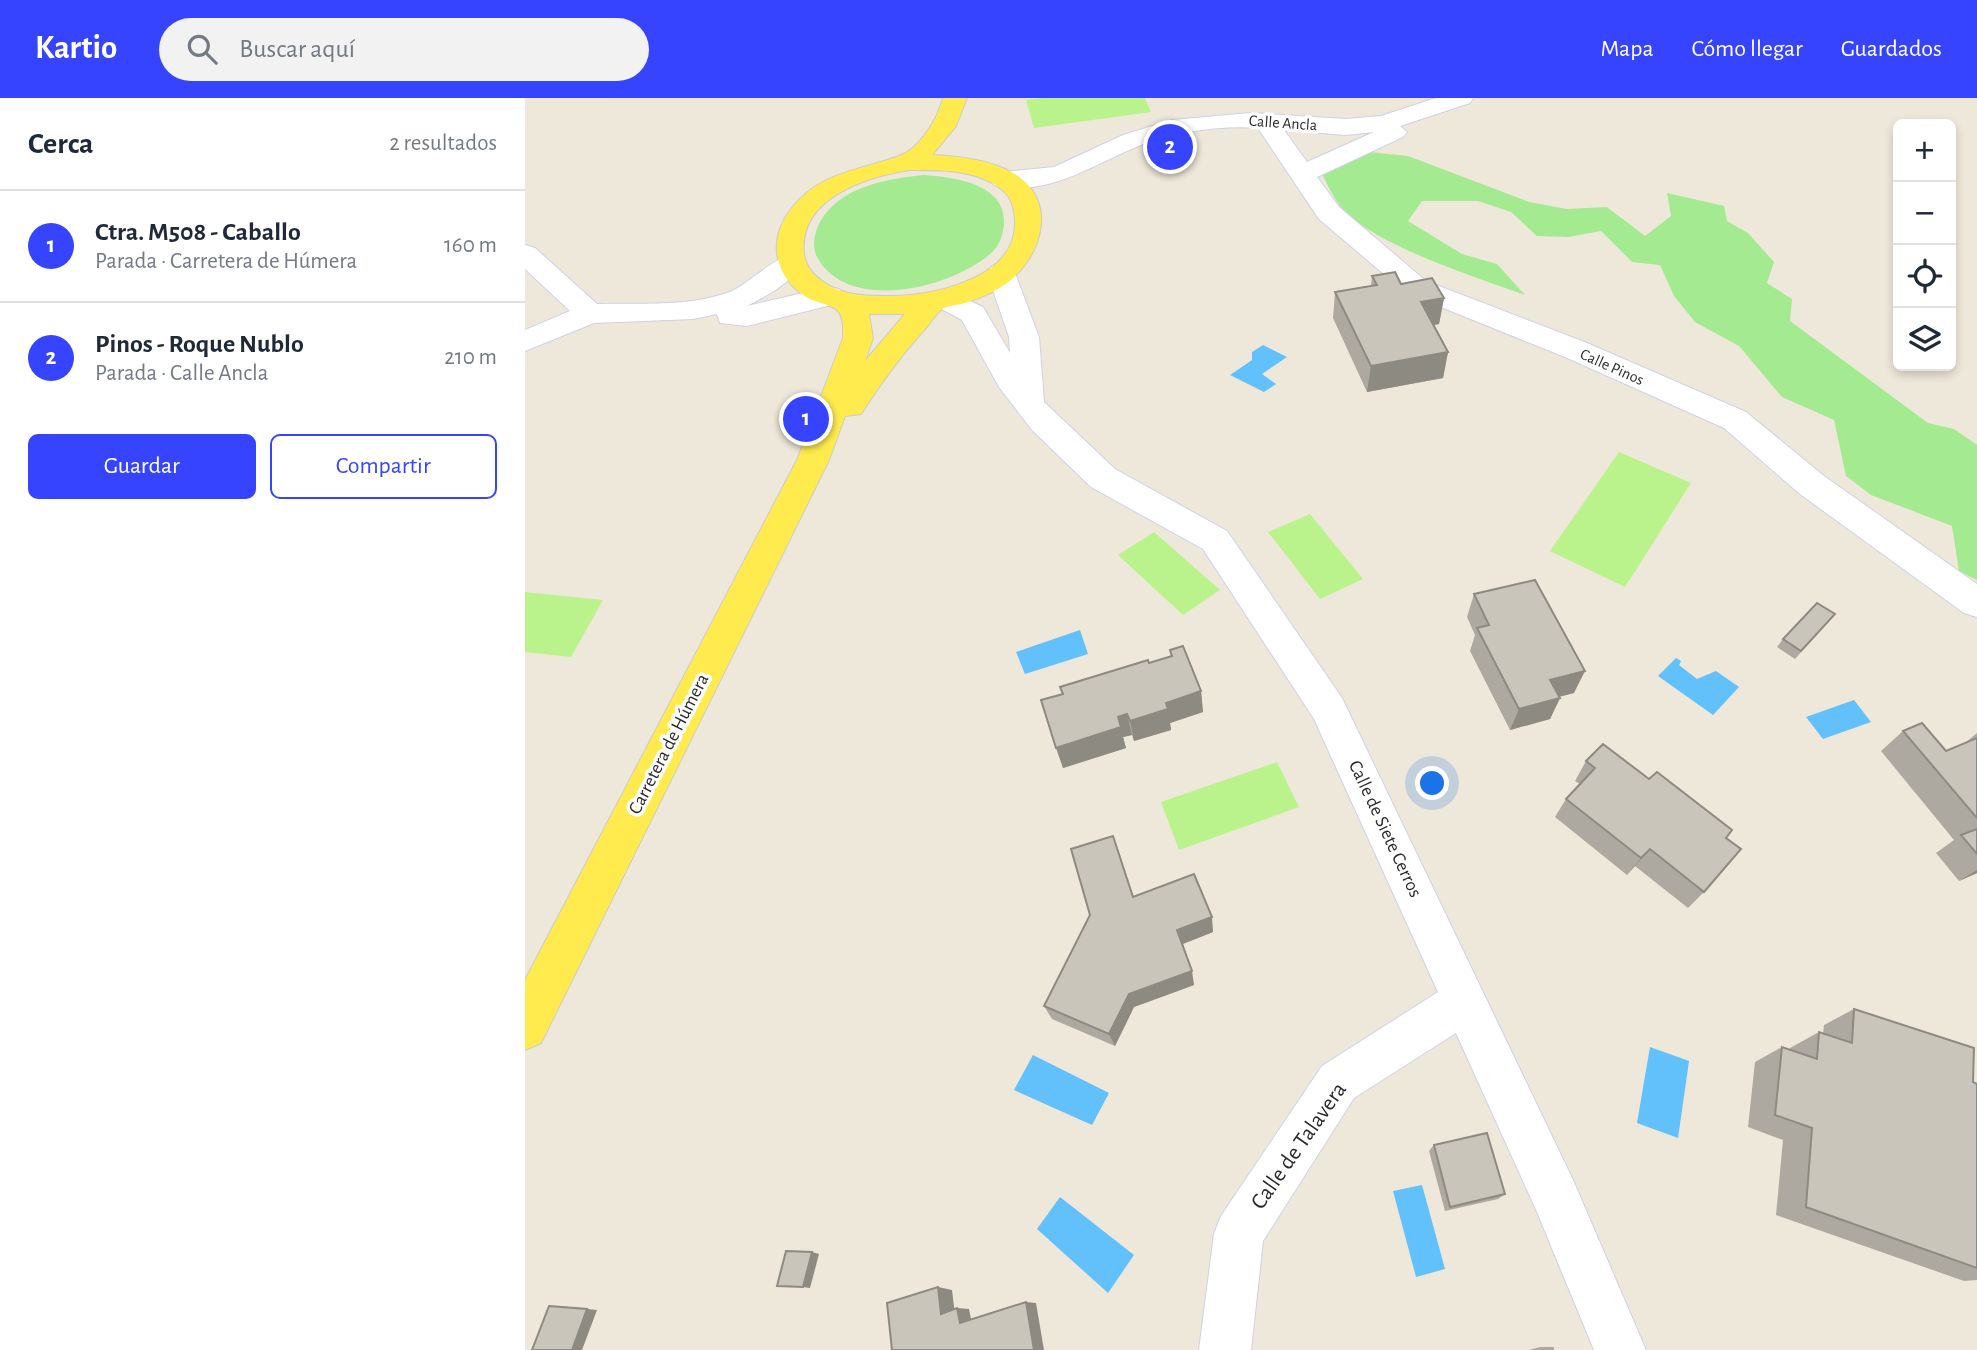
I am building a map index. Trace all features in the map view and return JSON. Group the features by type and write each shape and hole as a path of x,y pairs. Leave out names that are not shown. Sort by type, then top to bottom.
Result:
{"main road":[{"path":"909,162 943,128 953,113 955,98"},
{"path":"839,299 901,306 940,300 1001,273 1020,251 1028,236 1029,216 1022,197 977,158 970,135 967,98"},
{"path":"813,460 858,338 857,318 839,299 806,282 791,262 790,241 795,222 811,202 836,185 866,172 909,162 949,162 996,175"},
{"path":"813,460 885,354 940,300"},
{"name":"Carretera de Húmera","path":"525,1027 813,460"}],"street":[{"name":"Calle Ancla","path":"996,175 1037,178 1062,173 1132,140 1173,128 1254,113 1346,127 1384,123 1461,98"},
{"name":"Calle Pinos","path":"1254,113 1329,213 1416,287 1576,350 1735,420 1812,485 1977,603"},
{"path":"1301,174 1396,131 1414,115"},
{"name":"Calle Ancla","path":"1029,216 1106,152"},
{"path":"525,254 590,314"},
{"path":"525,341 590,314 693,310 745,296 768,283 791,262"},
{"path":"1001,273 1024,337 1029,401"},
{"path":"661,312 747,316 839,299"},
{"name":"Calle de Siete Cerros","path":"940,300 973,314 1010,380 1043,422 1103,478 1215,540 1329,709 1556,1197 1620,1350"},
{"name":"Calle de Talavera","path":"1225,1350 1239,1234 1338,1082 1465,1001"}],"green space":[{"path":"1145,98 1151,112 1034,128 1026,100"},
{"path":"1369,152 1408,156 1529,202 1567,209 1607,207 1645,236 1671,216 1667,193 1724,206 1727,221 1748,233 1774,262 1767,283 1792,299 1790,321 1928,423 1954,429 1977,445 1977,580 1959,571 1952,526 1871,495 1846,476 1834,420 1782,397 1739,346 1695,322 1674,296 1660,265 1632,262 1601,231 1568,237 1537,236 1511,212 1478,201 1422,201 1408,221 1462,254 1497,264 1525,295 1454,269 1376,234 1356,221 1338,203 1322,174"},
{"path":"924,175 962,180 986,190 995,198 1002,208 1004,221 1001,239 993,251 973,266 951,277 901,290 875,290 852,285 832,275 817,257 814,245 818,226 826,213 837,202 863,187"},
{"path":"1619,452 1691,483 1625,587 1550,551"},
{"path":"1310,514 1363,579 1320,599 1268,532"},
{"path":"1154,532 1220,590 1183,615 1118,555"},
{"path":"525,592 603,600 571,657 525,652"},
{"path":"1277,762 1299,807 1179,850 1161,802"}],"water":[{"path":"1263,345 1287,357 1262,374 1276,384 1264,392 1230,375 1252,360 1252,352"},
{"path":"1080,630 1088,654 1025,674 1016,652"},
{"path":"1676,658 1681,661 1679,665 1697,679 1716,671 1739,687 1713,715 1658,676"},
{"path":"1854,700 1871,722 1823,739 1806,717"},
{"path":"1650,1047 1689,1061 1678,1138 1637,1123"},
{"path":"1033,1055 1109,1093 1092,1125 1014,1090"},
{"path":"1422,1185 1445,1269 1416,1277 1393,1191"},
{"path":"1060,1197 1134,1255 1108,1293 1037,1229"}],"building":[{"path":"1395,272 1401,284 1432,278 1444,298 1421,302 1448,352 1371,366 1335,292 1377,285 1372,276"},
{"path":"1535,580 1585,671 1550,680 1560,698 1519,709 1477,628 1489,625 1474,594"},
{"path":"1817,603 1835,614 1801,651 1783,639"},
{"path":"1183,646 1201,691 1166,703 1168,709 1130,721 1127,714 1118,717 1121,727 1056,748 1041,700 1063,694 1060,687 1148,660 1149,663 1172,656 1170,650"},
{"path":"1922,723 1946,751 1977,738 1977,818 1903,731"},
{"path":"1603,744 1649,779 1657,772 1732,830 1726,838 1741,849 1704,892 1650,849 1641,858 1566,799 1595,768 1586,761"},
{"path":"1977,829 1977,854 1961,835"},
{"path":"1113,836 1133,897 1194,874 1212,917 1177,930 1192,971 1129,994 1109,1034 1044,1006 1090,915 1071,849"},
{"path":"1854,1009 1974,1048 1973,1082 1977,1084 1977,1268 1806,1207 1812,1128 1775,1115 1782,1047 1817,1059 1819,1032 1852,1043"},
{"path":"1487,1133 1505,1194 1450,1207 1434,1145"},
{"path":"786,1251 812,1252 803,1287 777,1286"},
{"path":"938,1287 941,1314 957,1308 960,1323 1026,1302 1034,1350 892,1350 887,1303"},
{"path":"549,1306 587,1309 572,1350 532,1350"}],"place":[{"name":"Pinos - Roque Nublo","path":"1170,147"},
{"name":"Ctra. M508 - Caballo","path":"806,419"}]}
